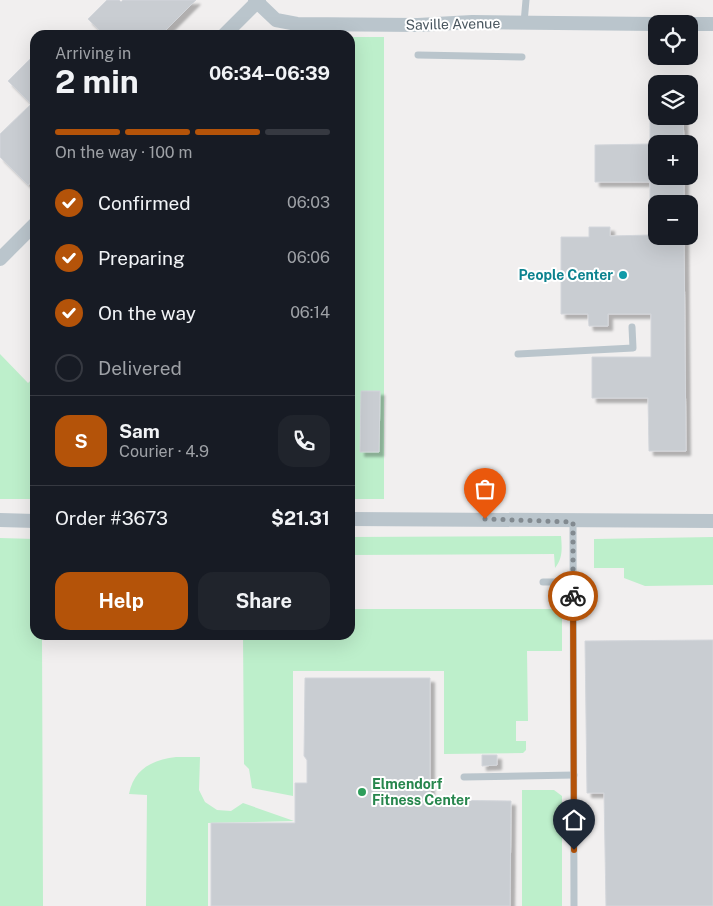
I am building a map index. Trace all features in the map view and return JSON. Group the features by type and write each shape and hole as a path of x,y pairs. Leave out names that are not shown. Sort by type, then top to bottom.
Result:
{"street":[{"name":"Saville Avenue","path":"257,1 276,20 297,24 648,24"},
{"path":"229,30 257,1"},
{"path":"698,24 713,24"},
{"path":"0,259 30,229"},
{"path":"355,519 465,518 573,522 713,522"},
{"path":"0,520 30,521"}],"lane":[{"path":"524,23 526,0"},
{"path":"418,55 522,57"},
{"path":"518,354 634,348 632,327"},
{"path":"573,522 574,906"},
{"path":"543,582 573,582"},
{"path":"464,776 574,775"}],"green space":[{"path":"355,37 384,37 384,499 355,499","holes":["361,391 380,391 379,452 360,452"]},
{"path":"0,354 28,383 30,381 30,499 0,499"},
{"path":"561,536 562,549 561,557 555,568 554,554 355,555 355,537"},
{"path":"713,537 713,585 645,586 624,578 624,568 594,568 594,539"},
{"path":"0,538 30,539 30,640 42,640 43,906 0,906"},
{"path":"555,589 562,602 562,651 527,651 528,721 516,721 516,741 526,741 526,750 523,753 444,754 444,671 293,671 293,796 252,788 249,769 244,764 243,640 355,640 355,609 554,609"},
{"path":"200,757 199,790 205,802 217,810 231,811 243,803 294,821 208,823 208,906 146,906 147,795 129,794 135,778 145,767 167,758"},
{"path":"522,790 554,790 562,796 562,906 522,906"}],"building":[{"path":"107,0 119,0 121,2 123,0 196,0 166,30 99,30 88,19"},
{"path":"30,59 30,103 8,81"},
{"path":"30,105 30,183 28,185 0,157 0,134"},
{"name":"People Center","path":"650,125 683,125 684,135 650,135"},
{"name":"People Center","path":"648,144 648,182 595,182 595,145"},
{"name":"People Center","path":"650,185 684,185 684,195 650,195"},
{"name":"People Center","path":"589,227 610,227 610,236 648,235 648,245 684,245 686,451 649,451 648,398 592,398 592,357 651,357 651,314 608,314 608,326 589,326 588,314 561,314 561,237 589,237"},
{"path":"361,391 380,391 379,452 360,452"},
{"path":"713,640 713,906 606,906 604,793 587,793 585,641"},
{"name":"Elmendorf Fitness Center","path":"305,678 430,678 430,800 511,801 510,906 211,906 211,823 295,823 295,783 307,783 307,760 304,756"},
{"path":"482,755 497,755 497,765 482,766"}],"way so far":[{"path":"485,519 573,522 573,596"}],"place":[{"name":"People Center","path":"623,275"},
{"name":"Elmendorf Fitness Center","path":"362,792"}],"route":[{"path":"573,596 574,850"}]}
